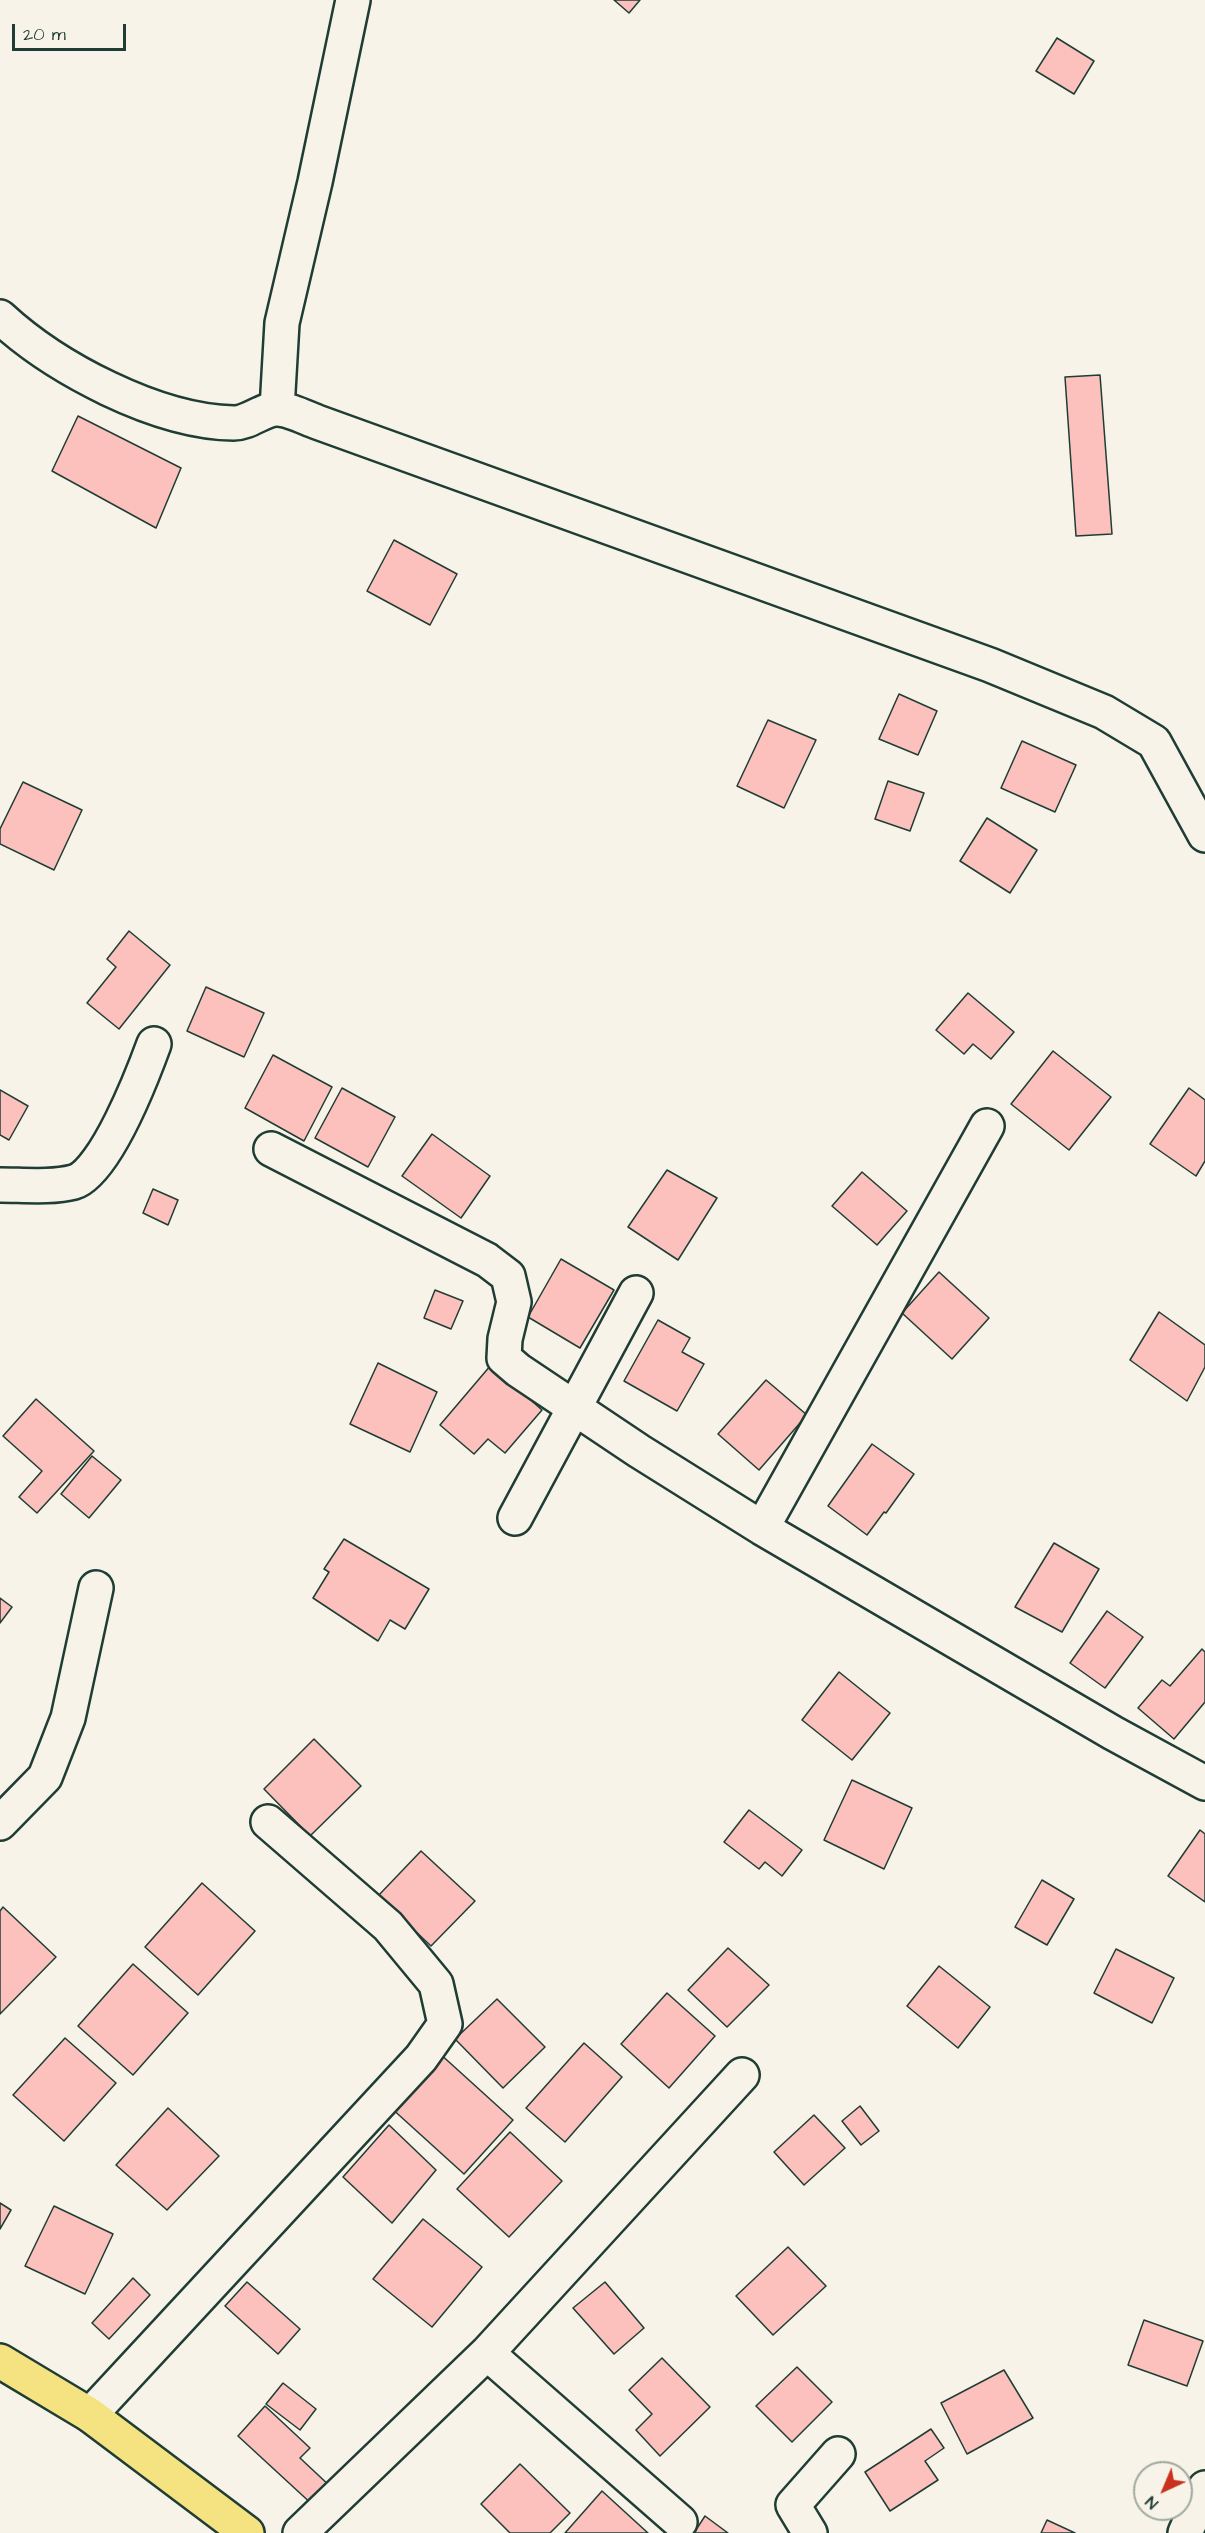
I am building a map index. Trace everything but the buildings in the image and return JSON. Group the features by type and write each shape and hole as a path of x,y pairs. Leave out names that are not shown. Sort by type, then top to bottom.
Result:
{"main road":[{"path":"0,2361 90,2415 247,2533"}],"street":[{"path":"277,409 282,323 353,0"},
{"path":"0,317 25,340 98,385 180,416 236,423 277,409 990,665 1104,712 1154,742 1205,836"},
{"path":"0,1185 76,1182 94,1166 130,1105 154,1044"},
{"path":"762,1527 987,1126"},
{"path":"271,1149 487,1260 508,1276 514,1302 505,1339 504,1358 574,1407 762,1527 1113,1733 1205,1783"},
{"path":"516,1518 636,1293"},
{"path":"0,1823 45,1777 68,1718 96,1588"},
{"path":"90,2415 421,2058 445,2024 436,1984 388,1926 268,1822"},
{"path":"300,2533 487,2353 742,2075"},
{"path":"487,2353 680,2522"},
{"path":"810,2533 793,2505 838,2454"},
{"path":"1185,2533 1205,2488"}]}
